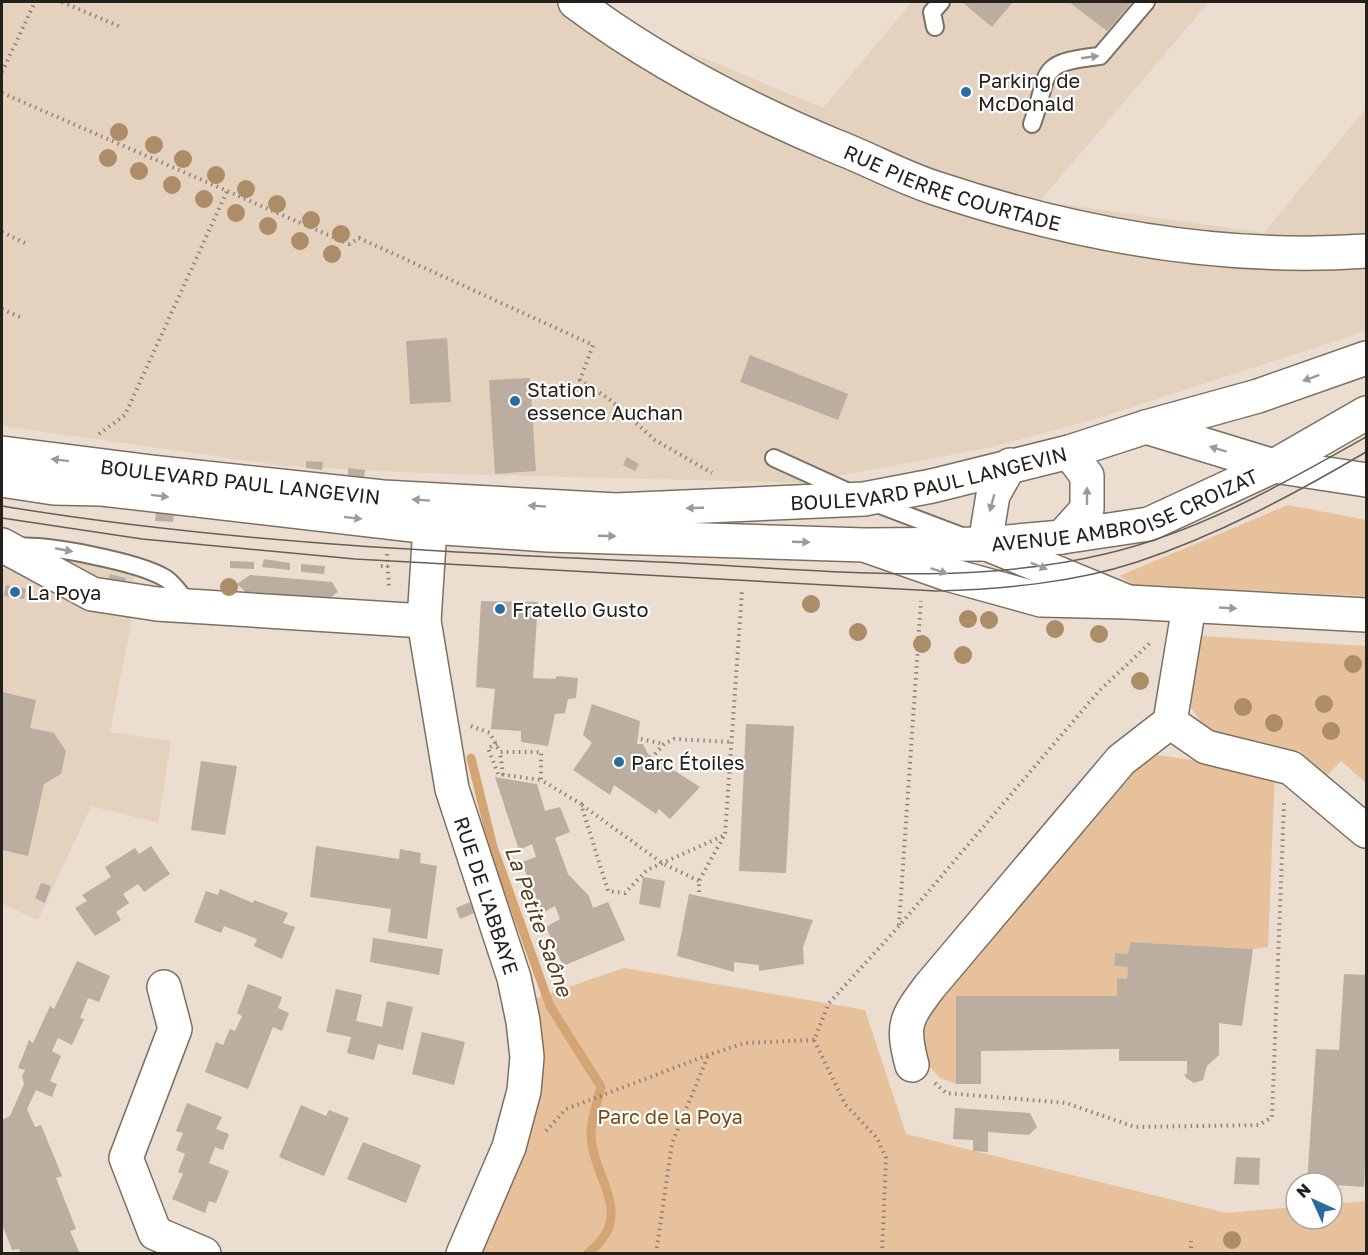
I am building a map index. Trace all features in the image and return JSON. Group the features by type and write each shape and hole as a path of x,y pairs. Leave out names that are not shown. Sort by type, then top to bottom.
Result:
{"street":[{"name":"RUE PIERRE COURTADE","path":"575,2 608,27 685,73 789,128 934,188 1117,236 1285,255 1366,251"},
{"path":"1146,427 1258,396 1366,358"},
{"name":"AVENUE AMBROISE CROIZAT","path":"864,545 985,544 1062,537 1149,524 1274,466 1366,413"},
{"path":"1146,427 1274,466 1366,480"},
{"name":"BOULEVARD PAUL LANGEVIN","path":"2,453 383,497 616,510 864,499 932,486 1069,452 1146,427"},
{"path":"1062,537 1087,509 1087,476 1069,452"},
{"path":"985,544 993,495 1010,465"},
{"name":"BOULEVARD PAUL LANGEVIN","path":"2,480 54,488 102,489 430,527 548,535 864,545 947,574 1041,600 1128,602 1366,615"},
{"name":"BOULEVARD PAUL LANGEVIN","path":"430,527 480,504"},
{"name":"RUE DE L'ABBAYE","path":"430,527 424,621 452,789 514,978 523,1021 527,1057 525,1091 509,1147 475,1231 463,1254"},
{"name":"BOULEVARD PAUL LANGEVIN","path":"985,544 1128,602"},
{"path":"4,547 92,594 157,604 424,621"},
{"path":"912,1065 906,1022 930,986 1121,760 1170,722 1189,606"},
{"path":"1170,722 1206,747 1291,768 1366,831"},
{"path":"164,987 175,1029 126,1158 155,1233 204,1254"}],"lane":[{"path":"935,27 932,12 941,2"},
{"path":"1032,124 1039,104 1042,84 1050,69 1066,60 1100,56 1146,2"},
{"path":"774,458 864,499 985,544"}],"path":[{"path":"2,72 35,2"},
{"path":"62,2 121,27"},
{"path":"2,93 349,244 359,238 593,345 580,380 609,399 655,440 720,478"},
{"path":"94,437 124,415 227,191"},
{"path":"2,232 27,244"},
{"path":"2,309 22,318"},
{"path":"381,566 388,566"},
{"path":"699,892 699,881 725,835 742,591"},
{"path":"899,926 921,601"},
{"path":"882,1254 885,1158 877,1138 845,1104 814,1040 829,1003 899,926 1099,691 1189,606"},
{"path":"641,739 664,744"},
{"path":"655,754 664,744 674,739 732,742"},
{"path":"503,775 497,744 488,748 498,774 503,775 541,780 581,804 662,863 699,881"},
{"path":"500,752 541,752 541,780"},
{"path":"912,1065 946,1093 1066,1103 1135,1127 1259,1125 1272,1117 1286,767"},
{"path":"581,804 608,891 625,893 647,870 725,835"},
{"path":"566,1109 745,1043 814,1040"},
{"path":"656,1254 672,1143 708,1055"},
{"path":"1191,1241 1191,1254"}],"shaded area":[{"path":"2,2 593,2 621,23 823,108 912,2 1209,2 1040,201 1264,233 1366,108 1366,331 1105,416 993,447 800,483 418,473 286,466 2,426"},
{"path":"2,539 135,560 132,618 110,732 171,741 158,823 91,806 38,920 2,904"}],"green space":[{"path":"1288,505 1366,520 1366,596 1134,585 1119,576"},
{"path":"1201,636 1366,646 1366,783 1341,761 1325,777 1300,751 1225,739 1203,725 1185,699"},
{"path":"1157,755 1275,772 1268,947 1253,949 1130,942 1128,954 1115,954 1114,966 1128,967 1127,979 1117,978 1117,996 956,996 956,1084 940,1078 918,1053 922,1007 1140,760"},
{"name":"Parc de la Poya","path":"624,968 865,1010 906,1134 1226,1213 1284,1208 1284,1231 1344,1231 1344,1203 1366,1201 1366,1253 482,1254 530,1118 528,1001"}],"building":[{"path":"962,2 1013,2 992,27"},
{"path":"1069,2 1132,2 1107,31"},
{"path":"447,338 451,402 410,404 406,341"},
{"path":"750,355 848,394 838,420 740,382"},
{"path":"530,378 536,471 495,474 489,380"},
{"path":"627,457 639,464 635,471 623,465"},
{"path":"306,461 323,462 322,470 306,468"},
{"path":"348,468 365,470 364,477 348,475"},
{"path":"156,513 174,515 173,522 155,521"},
{"path":"264,559 290,563 290,570 262,567"},
{"path":"230,561 254,562 254,569 230,568"},
{"path":"301,564 325,566 324,574 301,572"},
{"name":"La Poya","path":"110,574 126,578 125,585 108,580"},
{"path":"250,575 332,582 338,592 327,600 248,594 237,584"},
{"name":"La Poya","path":"6,585 26,589 24,599 4,596"},
{"path":"481,601 538,602 533,678 555,679 557,676 578,678 576,698 568,699 565,713 555,714 548,746 521,742 521,731 491,729 495,689 476,687"},
{"path":"2,692 36,700 30,728 54,733 66,751 61,774 44,784 28,856 2,850"},
{"name":"Parc Étoiles","path":"592,704 640,721 637,744 643,744 648,754 700,787 670,819 659,809 656,814 614,785 610,795 573,770 592,743 583,735"},
{"path":"746,724 794,726 786,873 739,871"},
{"path":"201,761 237,766 225,835 191,830"},
{"path":"495,777 537,784 545,811 560,807 570,832 555,838 568,874 589,896 593,908 608,902 625,940 563,966 546,927 560,919 555,906 541,914 522,862 536,857 532,844 519,850"},
{"path":"151,846 170,874 144,892 138,884 123,894 129,903 116,912 121,920 95,936 75,908 87,901 82,895 111,877 105,867 135,848 139,854"},
{"path":"316,846 399,859 400,849 421,853 420,863 437,866 427,939 388,932 391,909 310,897"},
{"path":"643,877 665,881 660,908 639,904"},
{"path":"41,883 51,886 45,903 35,898"},
{"path":"220,889 253,903 254,900 288,913 283,923 295,927 282,959 254,946 257,939 224,926 221,933 194,922 206,891 218,895"},
{"path":"689,894 813,920 803,947 804,964 759,971 759,965 734,962 734,972 677,956"},
{"path":"470,902 474,913 460,919 456,908"},
{"path":"373,938 443,949 439,975 370,962"},
{"path":"1130,942 1253,949 1242,1026 1219,1023 1219,1055 1207,1066 1203,1080 1194,1083 1186,1078 1184,1074 1187,1074 1187,1061 1119,1061 1119,1049 981,1051 981,1084 956,1084 956,996 1117,996 1117,978 1127,979 1128,967 1114,966 1115,953 1128,954"},
{"path":"77,961 110,976 99,1002 88,998 80,1018 84,1019 72,1045 58,1038 52,1051 61,1056 50,1081 57,1084 52,1097 36,1090 27,1109 35,1127 41,1125 62,1176 56,1178 76,1229 70,1231 80,1254 21,1254 19,1249 12,1250 2,1224 2,1120 10,1116 24,1084 22,1076 25,1070 18,1068 29,1040 33,1043 50,1006 54,1009"},
{"path":"1344,974 1366,975 1364,1187 1344,1186 1344,1171 1308,1171 1316,1049 1339,1050"},
{"path":"248,984 282,997 278,1008 289,1013 282,1031 273,1027 248,1089 205,1072 216,1042 223,1045 230,1029 235,1031 242,1016 237,1013"},
{"path":"336,989 362,995 356,1021 382,1027 387,1001 413,1007 403,1050 378,1044 374,1060 347,1053 351,1037 326,1032"},
{"path":"422,1032 465,1042 454,1085 412,1074"},
{"path":"187,1103 222,1117 216,1129 229,1134 223,1150 215,1147 209,1163 229,1171 216,1203 209,1201 205,1213 172,1199 183,1174 178,1172 185,1154 176,1150 183,1133 176,1131"},
{"path":"301,1105 326,1116 329,1110 349,1118 324,1176 279,1157"},
{"path":"955,1108 1030,1113 1037,1127 1029,1135 988,1132 988,1152 973,1151 973,1140 953,1139"},
{"path":"363,1142 421,1165 406,1203 347,1179"},
{"path":"1236,1157 1260,1158 1259,1185 1234,1184"}],"waterway":[{"name":"La Petite Saône","path":"471,758 493,847 550,1006 601,1087 591,1133 593,1150 608,1196 611,1211 610,1225 602,1239 587,1254"}],"tram line":[{"path":"2,506 165,529 329,544 826,571 882,573 994,571 1050,565 1105,554 1174,533 1240,505 1366,437"},
{"path":"2,518 142,539 355,559 936,591 961,590 1038,584 1088,575 1137,562 1226,527 1311,484 1366,452"}],"place":[{"name":"Parking de McDonald","path":"966,92"},
{"name":"Station essence Auchan","path":"515,401"},
{"name":"La Poya","path":"15,592"},
{"name":"Fratello Gusto","path":"500,609"},
{"name":"Parc Étoiles","path":"619,762"}]}
